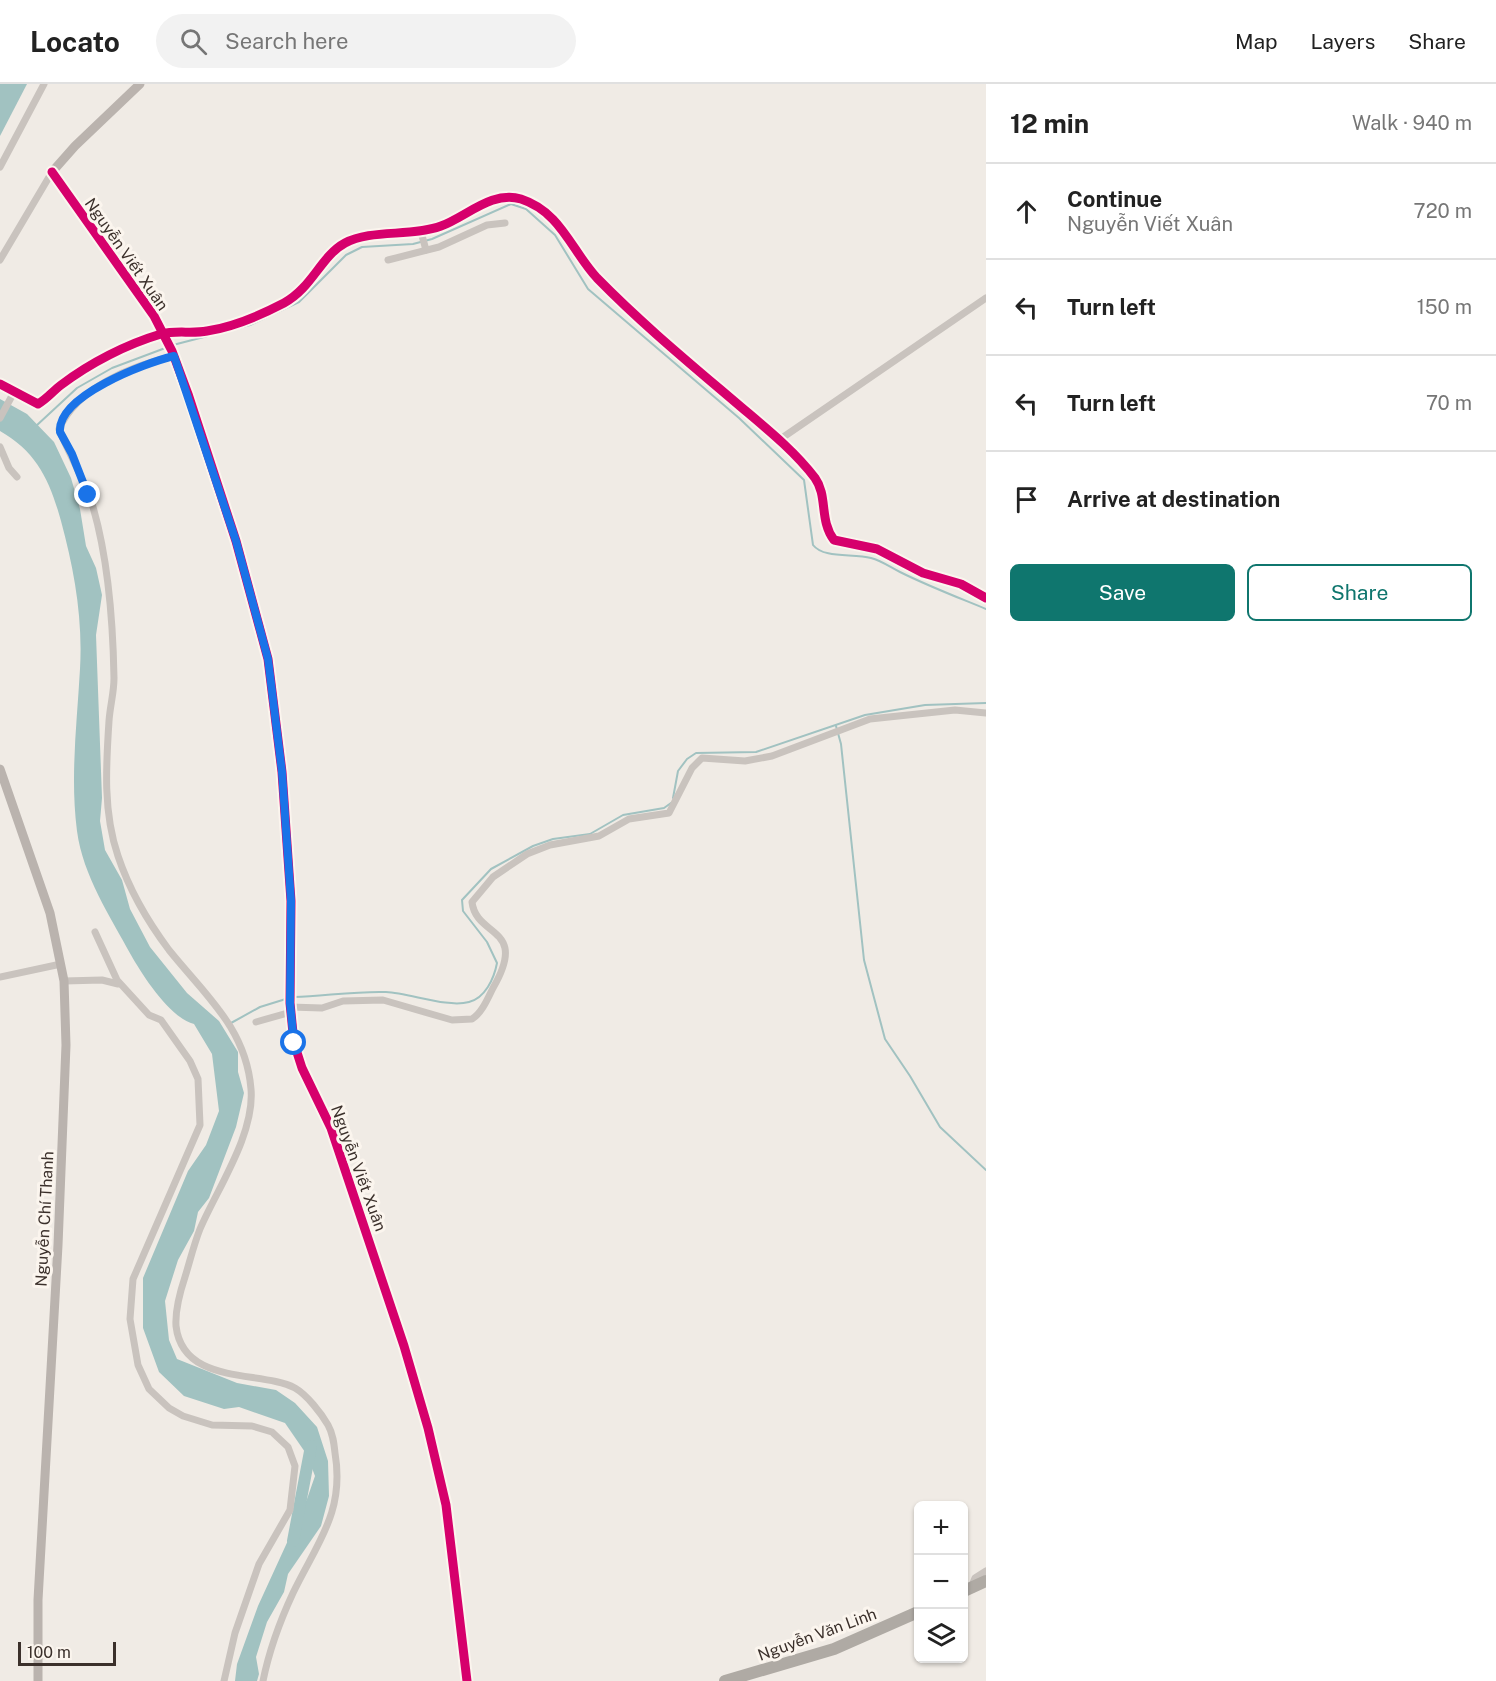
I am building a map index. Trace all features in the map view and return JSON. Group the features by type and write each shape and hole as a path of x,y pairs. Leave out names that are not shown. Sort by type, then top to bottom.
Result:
{"highway":[{"path":"968,1590 986,1581"},
{"name":"Nguyễn Văn Linh","path":"725,1681 789,1664 864,1637 914,1614"}],"street":[{"path":"0,167 44,84"},
{"path":"0,260 52,172 75,146 140,84"},
{"name":"Nguyễn Viết Xuân","path":"52,172 165,336 173,353 236,541 268,659 275,699 291,901 290,1008 298,1058 331,1128 404,1346 434,1449 442,1480 452,1546 467,1681"},
{"path":"0,384 38,404 61,385 106,357 165,336 230,326 283,303 311,282 335,250 346,242 421,234 456,220 497,199 511,197 528,202 545,212 562,227 589,269 630,312 776,437 819,485 825,525 834,540 839,544 877,549 923,573 961,584 986,598"},
{"path":"388,260 425,248 448,244 479,228 505,223"},
{"path":"421,234 425,248"},
{"path":"776,437 986,298"},
{"path":"173,353 144,364 100,386 68,412 59,429 92,502 109,593 114,680 109,720 106,789 109,820 117,852 149,922 231,1024 243,1048 252,1099 237,1150 195,1243 178,1301 177,1332 184,1347 211,1368 289,1386 299,1391 330,1429 339,1477 331,1520 292,1594 277,1631 263,1681"},
{"path":"0,418 14,392"},
{"path":"0,447 9,468 16,477"},
{"path":"256,1022 290,1008 322,1008 343,1001 383,1000 464,1021 476,1016 495,985 505,962 505,949 498,935 475,912 472,902 482,888 508,865 550,845 599,836 629,819 669,813 692,768 702,758 734,761 757,759 880,718 955,710 986,713"},
{"name":"Nguyễn Chí Thanh","path":"0,769 43,891 64,981 66,1045 58,1245 38,1600 38,1681"},
{"path":"95,932 120,985 149,1015 161,1020 190,1061 198,1078 201,1115 195,1137 133,1279 130,1318 138,1365 149,1389 169,1408 183,1416 212,1425 241,1424 272,1432 288,1447 295,1466 290,1510 259,1564 235,1632 224,1681"},
{"path":"0,977 61,964"},
{"path":"64,981 102,980 120,985"},
{"path":"968,1588 975,1578 986,1571"}],"water":[{"path":"0,84 27,84 0,136"},
{"path":"0,399 27,414 54,442 71,478 80,509 86,546 96,568 102,595 96,635 102,798 100,821 105,850 122,880 130,909 150,947 187,993 219,1021 238,1052 238,1072 244,1093 236,1127 209,1198 198,1212 194,1231 178,1260 165,1301 169,1340 177,1359 237,1383 276,1390 295,1403 317,1427 328,1461 329,1496 321,1526 288,1574 284,1592 267,1622 256,1657 259,1674 257,1681 235,1681 237,1664 258,1606 307,1499 315,1476 307,1455 285,1423 239,1407 224,1409 184,1396 159,1372 143,1328 143,1278 188,1171 206,1145 219,1111 212,1054 194,1024 176,1014 143,974 106,910 85,864 77,831 74,790 81,650 74,575 61,521 47,480 24,448 0,431"}],"waterway":[{"path":"173,345 250,325 299,302 346,255 362,247 413,244 432,239 511,204 526,209 555,235 588,289 739,418 804,480 813,545 831,554 875,559 921,582 986,609"},
{"path":"36,426 77,388 112,368 168,347"},
{"path":"673,798 678,771 687,759 696,753 756,752 865,715 925,705 986,703"},
{"path":"836,726 841,744 864,960 885,1039 940,1127 986,1170"},
{"path":"294,997 386,992 450,1003 475,1000 488,987 497,963 487,942 463,911 462,900 491,869 533,846 553,839 590,834 623,815 664,808 671,803"},
{"path":"231,1023 260,1007 289,998"},
{"path":"293,1541 311,1446"}],"cycle path":[{"path":"52,172 154,316 172,351 236,541 268,659 282,772 291,901 290,1003 294,1043 302,1068 331,1128 404,1346 428,1428 446,1505 467,1681"},
{"path":"0,384 38,404 84,369 135,343 161,334 201,332 227,327 284,303 294,297 329,256 345,243 367,236 429,229 450,222 490,201 510,197 521,199 535,205 556,222 588,267 613,294 797,457 819,485 829,532 834,540 877,549 923,573 961,584 986,598"}],"route":[{"path":"88,495 72,454 59,429 68,412 106,382 144,364 174,356 236,541 268,659 275,699 291,901 290,1003 294,1043"}]}
